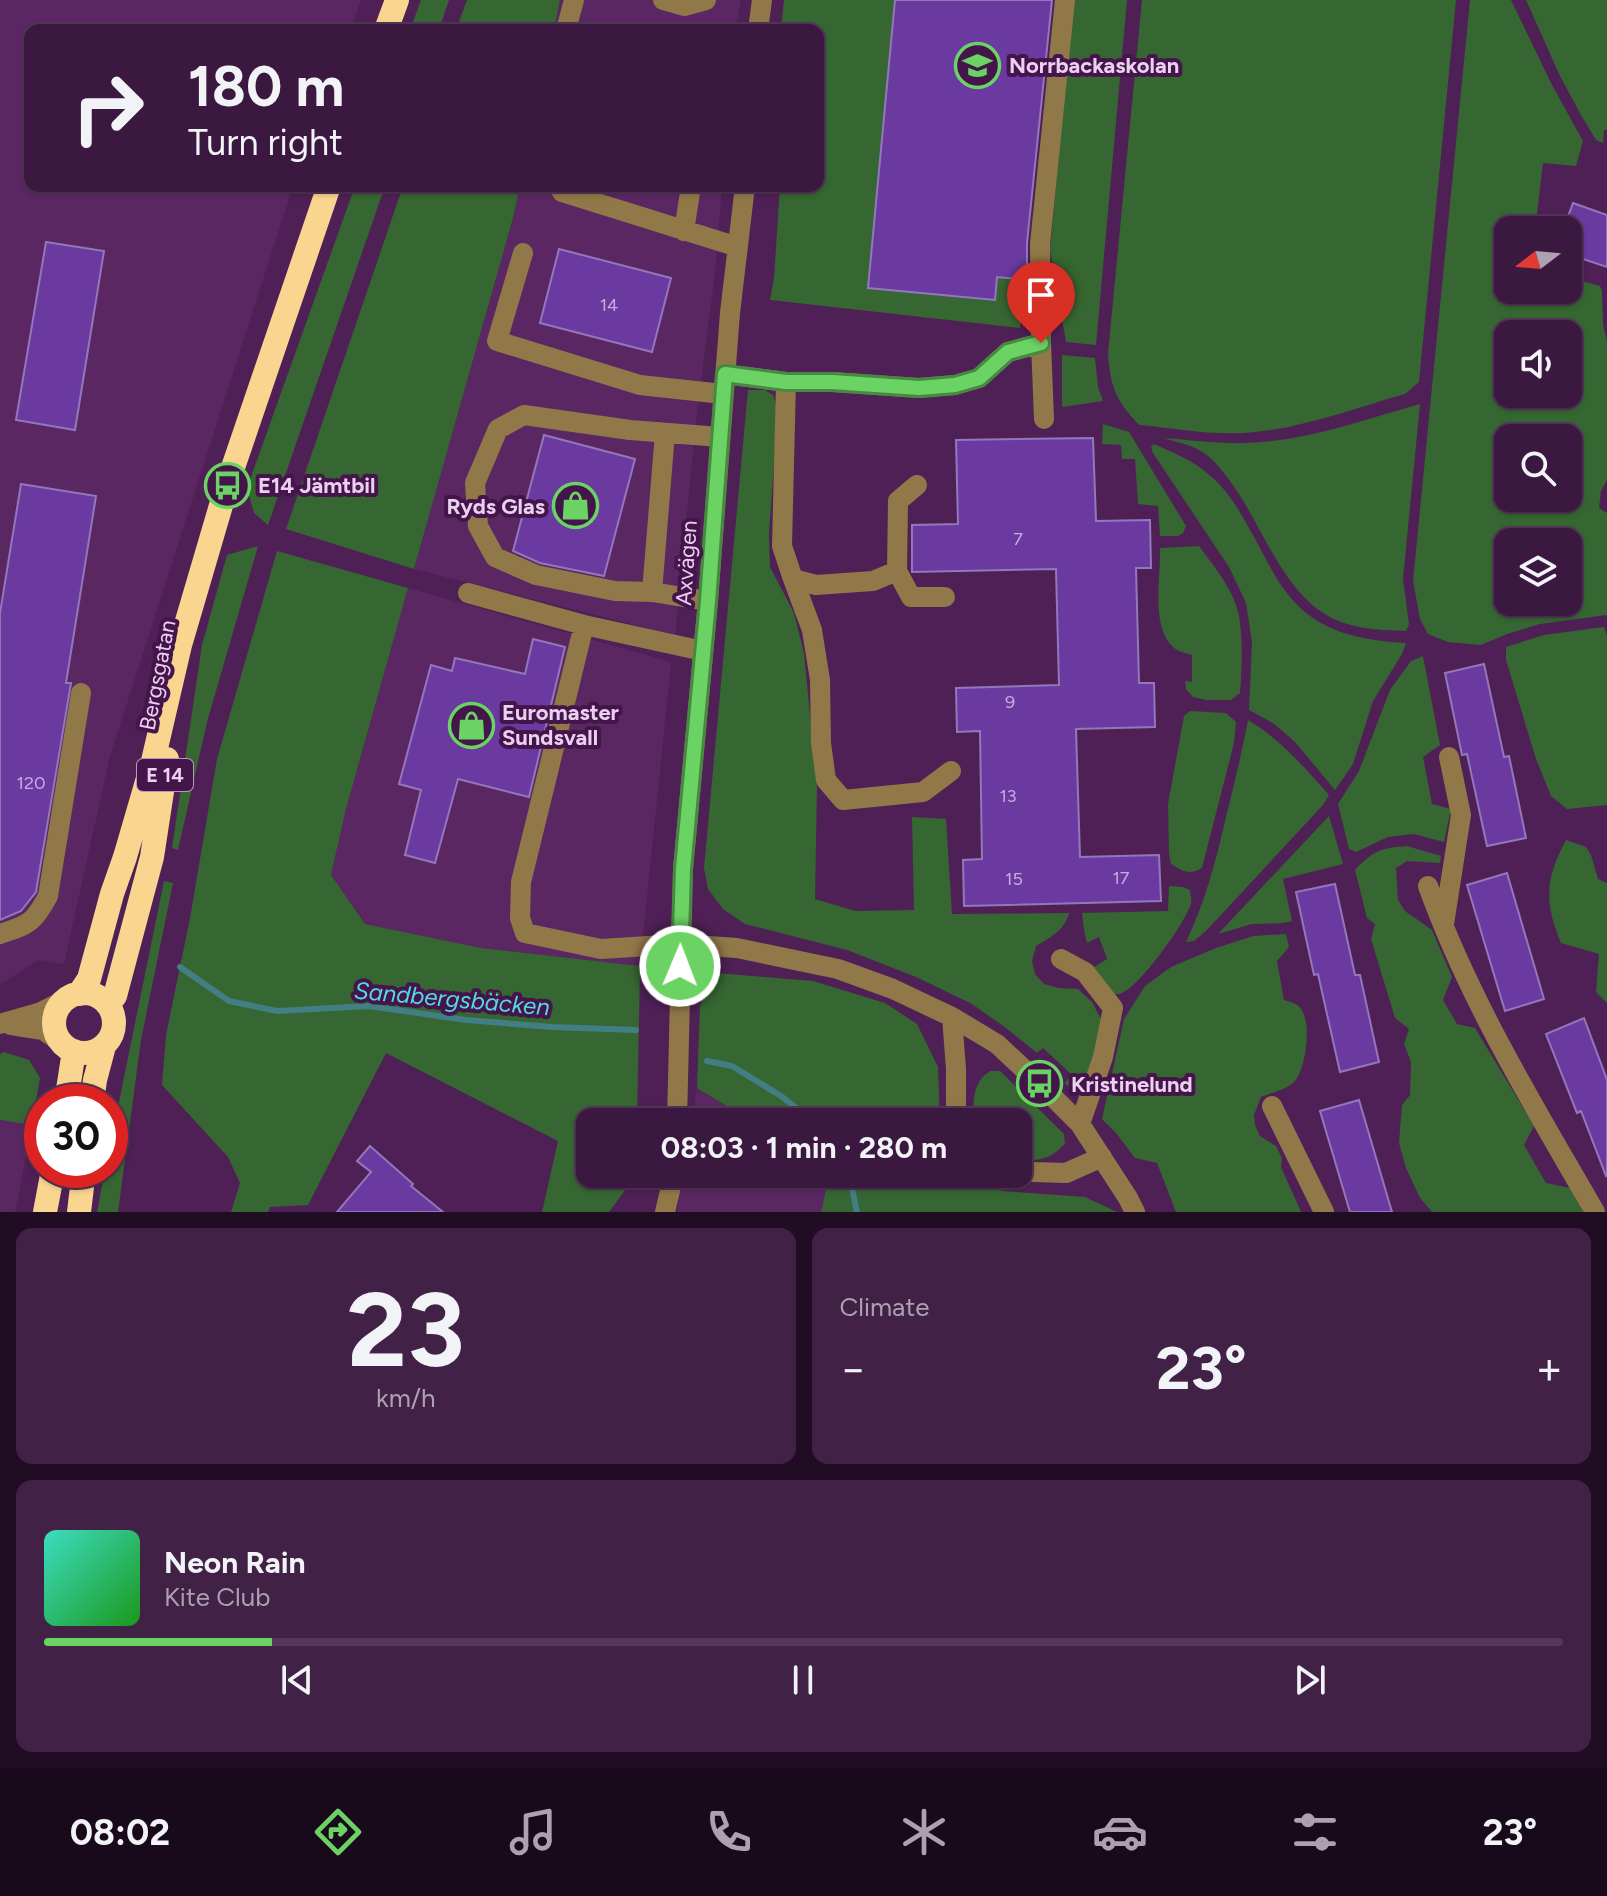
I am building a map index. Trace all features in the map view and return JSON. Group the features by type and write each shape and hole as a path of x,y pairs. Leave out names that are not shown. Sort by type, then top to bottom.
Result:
{"highway":[{"path":"388,24 397,0"},
{"name":"Bergsgatan","path":"67,1084 68,1047 57,1035 55,1016 59,1008 89,979 153,761 180,645 210,541 327,192"},
{"name":"Bergsgatan","path":"94,1084 104,1046 113,1030 112,1012 107,1004 115,996 152,857 165,770 210,541"},
{"path":"72,997 89,994 107,1004"},
{"path":"68,1047 85,1053 104,1046"},
{"path":"45,1212 50,1188"},
{"path":"79,1212 82,1188"}],"street":[{"path":"568,24 574,0"},
{"path":"663,0 684,6 706,0"},
{"path":"759,24 762,0"},
{"path":"1044,419 1040,244 1065,0"},
{"path":"562,192 738,247"},
{"path":"684,231 690,192"},
{"name":"Axvägen","path":"677,1108 683,869 724,384 744,192"},
{"path":"523,253 497,341 640,385 832,382 919,388 955,385 979,378 1008,352 1041,343"},
{"path":"786,382 782,546 812,630 820,680 821,743 826,780 843,800 923,792 951,771"},
{"path":"708,601 652,592 615,591 536,575 495,557 478,526 475,483 498,429 524,415 630,430 720,437"},
{"path":"652,592 665,433"},
{"path":"917,485 898,501 897,571 911,597 945,597"},
{"path":"793,579 816,585 873,581 897,571"},
{"path":"468,593 584,625 703,651"},
{"path":"584,625 521,882 520,918 525,933 601,949 680,944 737,948 838,969 893,989 952,1017 997,1044 1080,1124 1135,1212"},
{"path":"0,934 23,926 38,915 48,896 81,693"},
{"path":"1443,928 1461,815 1449,757"},
{"path":"1428,886 1443,928 1497,1042 1595,1212"},
{"path":"1061,959 1085,972 1113,1008 1103,1057 1080,1124"},
{"path":"2,1024 41,1012 72,997"},
{"path":"952,1017 956,1108"},
{"path":"2,1024 43,1030 68,1047"},
{"path":"1272,1106 1324,1212"},
{"path":"1032,1172 1066,1173 1102,1157"},
{"path":"665,1212 671,1188"}],"shaded area":[{"path":"0,0 361,0 352,24 24,24 24,192 291,192 110,756 64,964 38,960 0,985"},
{"path":"560,0 741,0 736,24 555,24"},
{"path":"519,192 722,192 675,635 414,569"},
{"path":"408,588 671,662 640,966 481,948 365,924 331,876 346,809"},
{"path":"697,1088 730,1108 694,1108"},
{"path":"0,1120 24,1124 24,1166 15,1212 0,1212"},
{"path":"681,1188 826,1188 821,1212 677,1212"}],"green space":[{"path":"421,0 449,0 441,24 412,24"},
{"path":"467,0 560,0 555,24 458,24"},
{"path":"784,0 895,0 868,288 994,300 997,277 1027,280 1020,328 770,300 780,192 824,192 824,24 782,24"},
{"path":"1073,0 1127,0 1096,345 1066,342 1050,250"},
{"path":"1142,0 1456,0 1419,382 1405,394 1304,423 1243,433 1139,425 1125,408 1110,375 1108,353"},
{"path":"1470,0 1511,0 1583,141 1576,166 1543,163 1537,216 1494,216 1494,304 1582,304 1582,281 1600,286 1607,341 1607,480 1601,491 1599,508 1607,513 1607,615 1540,624 1481,645 1448,642 1428,634 1420,619 1413,581"},
{"path":"1526,0 1607,0 1607,130 1604,130 1603,143 1596,140 1560,76"},
{"path":"353,192 383,192 268,525 254,513 247,488"},
{"path":"401,192 519,192 414,569 286,529"},
{"path":"1062,355 1095,358 1103,401 1062,407"},
{"path":"748,390 765,390 773,395 778,410 769,533 770,567 794,613 804,653 817,786 815,899 855,911 914,910 912,817 946,819 952,914 1069,913 1061,929 1036,946 1032,961 1035,974 1044,984 1078,989 1092,1002 1102,1021 1088,1091 1077,1095 1065,1083 1071,1074 1043,1048 1037,1053 972,1004 916,977 847,950 745,924 723,909 708,889 704,868"},
{"path":"1420,404 1403,579 1409,624 1406,631 1344,623 1306,599 1291,582 1242,499 1216,464 1195,448 1164,438 1234,443 1289,439"},
{"path":"1103,424 1129,432 1186,526 1183,533 1160,536 1158,506 1138,504 1135,459 1122,459 1121,445 1102,444"},
{"path":"1154,444 1196,465 1220,486 1240,513 1281,585 1311,617 1340,632 1372,640 1406,643 1373,701 1353,764 1335,790 1295,742 1273,723 1249,710 1252,642 1246,603 1229,567 1153,453 1151,447"},
{"path":"258,546 207,722 178,850 172,848 202,645 227,555"},
{"path":"1199,546 1229,589 1239,614 1242,649 1240,693 1231,700 1193,697 1186,689 1185,681 1192,682 1192,655 1174,648 1167,639 1159,615 1160,548"},
{"path":"277,551 408,588 346,809 331,875 365,924 481,948 640,966 637,1108 576,1108 576,1188 627,1188 609,1212 542,1212 558,1141 386,1053 308,1205 270,1207 268,1212 231,1212 240,1183 228,1157 162,1085 166,1035 217,759"},
{"path":"1604,627 1607,636 1607,805 1567,809 1551,796 1536,759 1506,660 1506,647 1544,635"},
{"path":"1423,656 1440,745 1423,757 1432,804 1451,809 1444,842 1414,834 1388,837 1356,852 1349,849 1338,804 1359,771 1390,690 1411,661"},
{"path":"1190,711 1226,713 1236,722 1234,743 1202,868 1190,872 1171,864 1168,804 1184,716"},
{"path":"1248,720 1281,745 1329,795 1206,931 1194,941 1186,942 1214,865"},
{"path":"1329,816 1343,864 1283,879 1292,921 1252,924 1218,934"},
{"path":"1566,840 1586,847 1598,879 1607,883 1607,1003 1596,992 1599,954 1561,943 1555,928 1549,891 1554,867"},
{"path":"1407,846 1441,856 1440,863 1407,861 1396,868 1398,900 1405,911 1432,930 1452,977 1443,1000 1457,1024 1475,1028 1534,1126 1524,1145 1546,1183 1570,1188 1583,1212 1432,1212 1420,1198 1399,1143 1402,1105 1410,1095 1411,1062 1404,1044 1409,1029 1395,1018 1371,939 1375,924 1367,918 1355,870 1378,852"},
{"path":"164,881 173,883 141,1040 128,1137 128,1084 123,1084"},
{"path":"1169,886 1190,890 1191,902 1187,912 1149,969 1127,990 1113,994 1094,967 1107,959 1099,937 1087,943 1082,913 1168,911"},
{"path":"1286,934 1289,947 1277,961 1284,1000 1298,1005 1304,1016 1307,1035 1305,1056 1295,1081 1284,1089 1261,1097 1254,1115 1260,1136 1276,1146 1282,1158 1281,1167 1301,1212 1176,1212 1157,1163 1135,1158 1102,1119 1124,1019 1145,986 1171,967 1253,936"},
{"path":"717,973 813,981 885,1003 917,1024 938,1067 939,1108 730,1108 697,1088 700,1006"},
{"path":"4,1052 29,1060 40,1078 39,1084 24,1084 24,1124 0,1120 0,1054"},
{"path":"990,1071 1000,1071 1064,1134 1065,1144 1044,1158 1032,1160 1032,1108 974,1108 977,1087"},
{"path":"102,1188 121,1188 118,1212 97,1212"},
{"path":"826,1188 995,1188 1085,1197 1117,1212 821,1212"}],"building":[{"path":"895,0 1052,0 1027,243 1027,280 997,277 995,300 868,288"},
{"path":"1573,203 1607,215 1607,267 1582,259 1582,216 1568,216"},
{"path":"46,242 104,251 75,430 16,420"},
{"path":"559,249 671,278 652,352 540,323"},
{"path":"544,435 635,459 604,576 540,563 513,551"},
{"path":"1093,438 1096,521 1150,520 1151,568 1136,568 1139,683 1154,683 1155,727 1076,729 1080,857 1159,855 1161,901 964,906 963,860 982,859 980,731 957,732 956,688 1059,685 1056,569 912,572 912,525 958,524 956,440"},
{"path":"21,484 96,496 66,683 71,683 36,892 21,911 0,920 0,613"},
{"path":"533,639 565,647 529,797 458,779 435,863 405,855 421,790 399,784 431,665 452,671 455,658 525,674"},
{"path":"1484,664 1504,757 1509,756 1526,838 1487,846 1467,754 1462,755 1445,673"},
{"path":"1507,873 1544,999 1505,1011 1467,885"},
{"path":"1335,884 1355,975 1360,975 1379,1062 1340,1072 1296,892"},
{"path":"1584,1018 1607,1080 1606,1176 1546,1034"},
{"path":"1359,1100 1392,1212 1350,1212 1320,1111"},
{"path":"370,1146 443,1212 337,1212 371,1172 357,1161"}],"waterway":[{"name":"Sandbergsbäcken","path":"180,967 229,1001 277,1011 369,1006 466,1020 636,1030"},
{"name":"Sandbergsbäcken","path":"707,1061 732,1066 796,1108"},
{"name":"Sandbergsbäcken","path":"852,1188 857,1212"}],"place":[{"name":"Norrbackaskolan","path":"978,65"},
{"name":"E14 Jämtbil","path":"227,485"},
{"name":"Ryds Glas","path":"576,506"},
{"name":"Euromaster Sundsvall","path":"471,725"},
{"name":"Kristinelund","path":"1040,1084"}],"route":[{"path":"680,966 683,869 725,374 786,382 919,388 955,385 979,378 1008,352 1041,343"}]}
